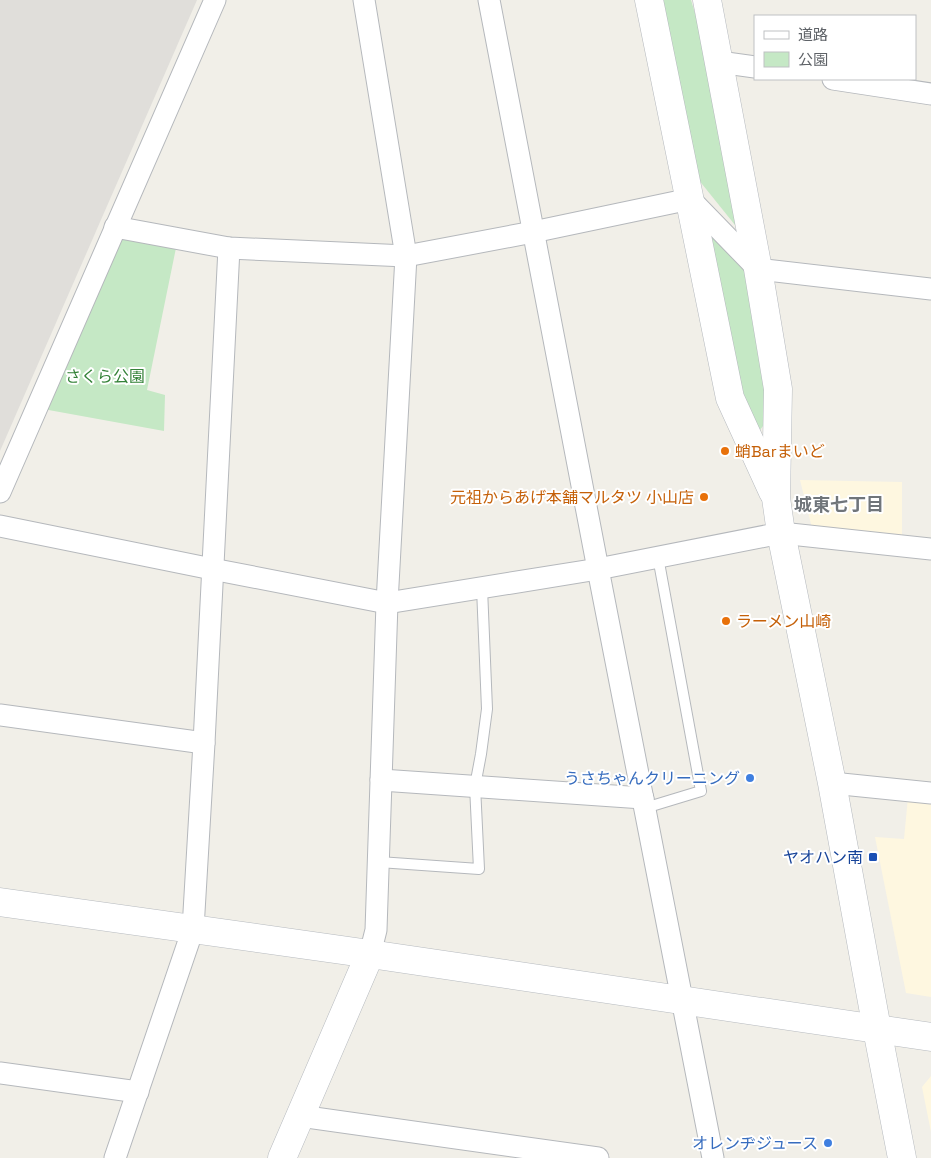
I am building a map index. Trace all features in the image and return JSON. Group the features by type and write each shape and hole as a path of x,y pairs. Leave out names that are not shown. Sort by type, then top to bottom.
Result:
{"street":[{"path":"0,492 216,0"},
{"path":"282,1158 370,954 376,930 388,603 406,256 364,0"},
{"path":"489,0 713,1158"},
{"path":"649,0 730,398 776,498"},
{"path":"707,0 758,269 778,389 776,498 781,532 832,783 902,1158"},
{"path":"719,62 754,67"},
{"path":"840,80 931,94"},
{"path":"116,227 229,248 406,256 690,200"},
{"path":"690,200 758,269 931,289"},
{"path":"115,1158 193,929 229,248"},
{"path":"0,526 388,603 598,569 781,532 931,549"},
{"path":"0,715 204,743"},
{"path":"381,780 475,786 644,803"},
{"path":"832,783 931,793"},
{"path":"0,902 931,1036"},
{"path":"0,1073 138,1092"},
{"path":"300,1116 598,1158"}],"lane":[{"path":"644,803 701,791 658,557"},
{"path":"379,862 479,869 475,786 487,709 482,588"}],"shaded area":[{"path":"0,0 197,0 0,451"},
{"path":"800,480 902,482 902,543 813,532"},
{"path":"908,797 931,799 931,997 906,993 875,837 904,839"},
{"path":"931,1076 931,1132 922,1087"}],"green space":[{"path":"661,0 691,0 705,46 738,223 735,225 698,179"},
{"path":"706,224 747,271 769,399 763,426 760,430 756,427 744,402"},
{"name":"さくら公園","path":"119,231 177,243 147,390 165,395 164,431 43,409"}],"place":[{"name":"蛸Barまいど","path":"725,451"},
{"name":"元祖からあげ本舗マルタツ 小山店","path":"704,497"},
{"name":"ラーメン山崎","path":"726,621"},
{"name":"うさちゃんクリーニング","path":"750,778"},
{"name":"ヤオハン南","path":"873,857"},
{"name":"オレンヂジュース","path":"828,1143"}],"district":[{"name":"城東七丁目","path":"839,504"}]}
